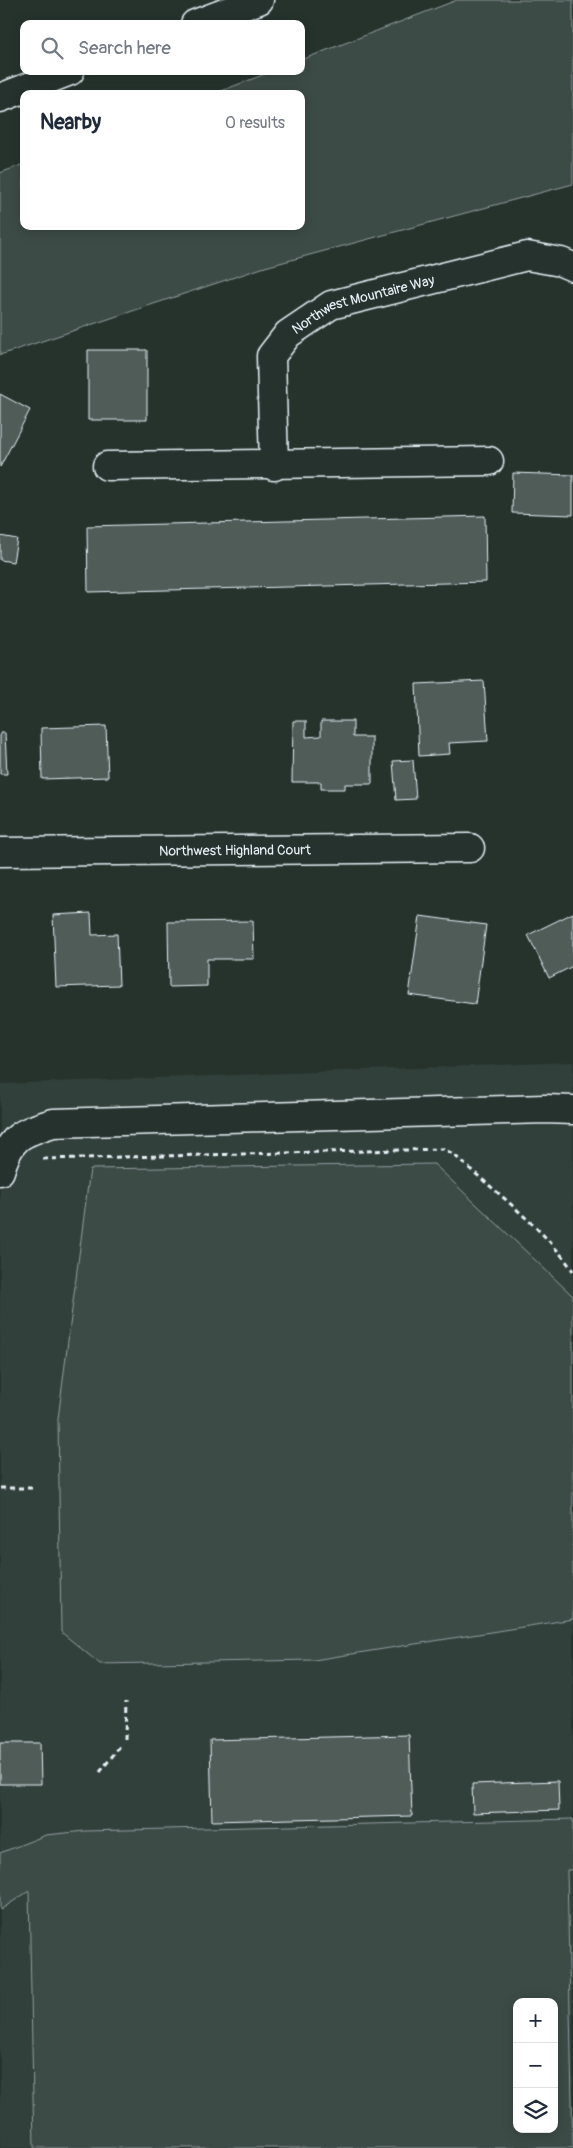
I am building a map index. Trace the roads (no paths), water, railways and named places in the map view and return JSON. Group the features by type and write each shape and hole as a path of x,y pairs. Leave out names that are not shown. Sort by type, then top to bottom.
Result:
{"main road":[{"path":"206,20 259,0"},
{"path":"21,90 60,75"},
{"path":"0,98 20,90"},
{"name":"Northwest Mountaire Way","path":"274,466 272,356 288,334 331,304 527,256 562,262 573,267"},
{"path":"107,466 274,466 489,461"},
{"name":"Northwest Highland Court","path":"0,852 470,848"},
{"path":"0,1171 8,1148 25,1131 53,1123 535,1109 573,1110"}]}
